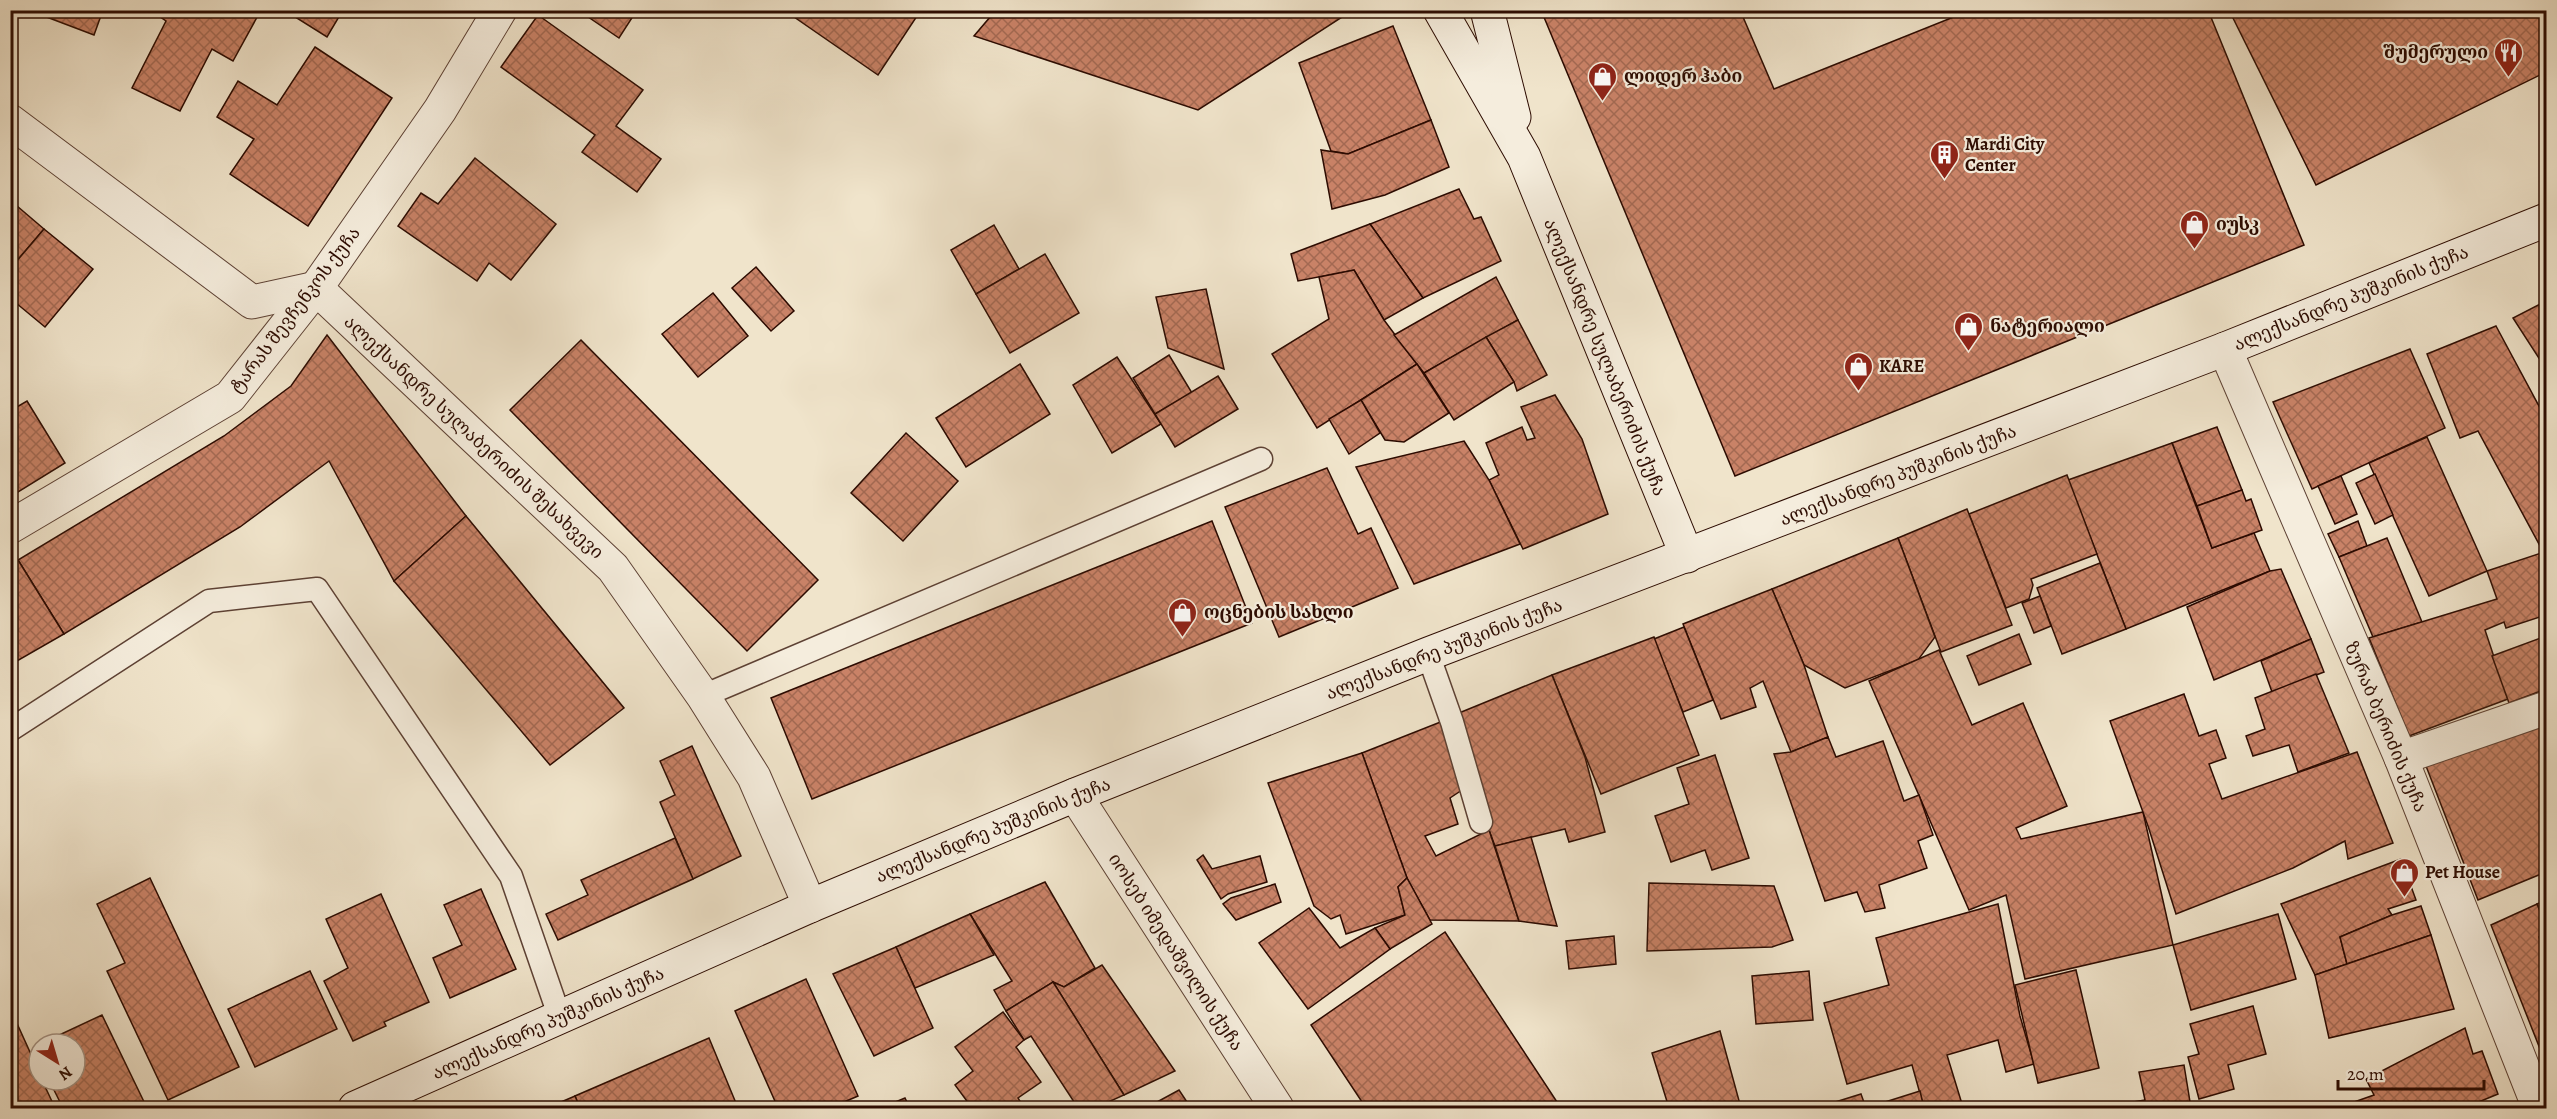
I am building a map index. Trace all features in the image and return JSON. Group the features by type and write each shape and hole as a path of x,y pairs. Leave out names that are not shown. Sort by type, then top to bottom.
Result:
{"street":[{"name":"ტარას შევჩენკოს ქუჩა","path":"10,527 230,397 316,288 440,110 500,10"},
{"name":"ალექსანდრე სულაბერიძის ქუჩა","path":"1440,10 1524,157 1687,556"},
{"name":"ალექსანდრე სულაბერიძის ქუჩა","path":"1487,10 1524,157"},
{"path":"10,121 252,302 316,288"},
{"name":"ალექსანდრე პუშკინის ქუჩა","path":"355,1108 810,906 1075,795 1428,654 2224,349 2547,220"},
{"name":"ალექსანდრე სულაბერიძის შესახვევი","path":"316,288 613,568 703,696 754,777 810,906"},
{"name":"ზურაბ ბერიძის ქუჩა","path":"2224,349 2401,758 2539,1108"},
{"path":"2401,758 2547,708"},
{"name":"იოსებ იმედაშვილის ქუჩა","path":"1075,795 1277,1108"}],"lane":[{"path":"703,696 1261,459"},
{"path":"10,730 208,601 317,589 511,876 560,1018"},
{"path":"1428,654 1452,722 1481,822"}],"building":[{"path":"37,10 103,10 94,35 36,13"},
{"path":"150,10 261,10 233,61 212,49 180,111 132,88 166,21"},
{"path":"284,10 343,10 327,37"},
{"path":"578,10 637,10 619,38"},
{"path":"784,10 921,10 878,75"},
{"path":"996,10 1353,10 1198,110 974,36"},
{"name":"Mardi City Center","path":"1541,10 1740,10 1774,89 1971,10 2208,10 2304,245 1735,476"},
{"path":"2229,10 2546,10 2546,72 2316,185"},
{"path":"538,15 643,90 616,126 661,159 637,192 582,152 595,135 501,67"},
{"path":"1393,26 1431,120 1348,154 1331,151 1299,63"},
{"path":"315,47 392,98 308,226 230,174 254,139 217,117 238,81 277,105"},
{"path":"1431,120 1449,167 1385,195 1332,209 1321,150 1348,154"},
{"path":"475,158 556,224 511,280 489,263 477,281 398,226 421,193 438,204"},
{"path":"1459,189 1474,219 1481,217 1501,261 1423,298 1370,224"},
{"path":"10,200 44,229 10,269"},
{"path":"1370,224 1423,298 1384,320 1354,270 1298,281 1291,254"},
{"path":"994,225 1019,269 976,294 951,250"},
{"path":"44,229 93,269 45,327 10,298 10,269"},
{"path":"1045,254 1079,313 1010,353 976,294"},
{"path":"756,267 794,311 771,331 732,288"},
{"path":"1354,270 1384,320 1417,364 1317,428 1272,354 1329,319 1319,277"},
{"path":"1496,277 1518,320 1424,373 1394,335"},
{"path":"1206,289 1224,369 1168,348 1156,297"},
{"path":"713,293 748,336 698,377 662,334"},
{"path":"2546,301 2546,369 2513,318"},
{"path":"1518,320 1547,375 1517,391 1514,382 1486,337"},
{"path":"2496,326 2546,419 2546,557 2478,431 2460,438 2427,354"},
{"path":"327,335 466,516 394,581 329,461 240,527 64,634 18,560 224,436 291,386"},
{"path":"1486,337 1514,382 1454,420 1424,373"},
{"path":"581,340 818,580 747,651 510,410"},
{"path":"2410,349 2445,428 2312,489 2273,402"},
{"path":"1169,355 1192,393 1155,414 1133,378"},
{"path":"1117,357 1161,424 1112,453 1073,385"},
{"path":"1020,364 1050,414 966,467 936,418"},
{"path":"1417,364 1449,413 1404,442 1385,440 1361,400"},
{"path":"1218,376 1238,409 1175,447 1155,414"},
{"path":"1555,395 1582,439 1608,514 1523,549 1489,480 1499,475 1486,443 1522,427 1527,440 1535,438 1521,407"},
{"path":"1361,400 1380,433 1349,454 1329,419"},
{"path":"27,401 65,463 10,497 10,411"},
{"path":"2217,427 2242,490 2197,506 2172,443"},
{"path":"906,433 958,481 903,541 851,493"},
{"path":"2427,437 2487,571 2429,596 2369,463"},
{"path":"1464,441 1489,480 1520,544 1414,584 1356,467"},
{"path":"2172,443 2212,548 2254,533 2270,571 2126,629 2068,480"},
{"path":"1327,468 1358,534 1371,528 1398,588 1279,637 1225,507"},
{"path":"2375,474 2393,515 2375,524 2356,483"},
{"path":"2067,475 2097,554 2031,579 2033,585 2029,599 2006,608 1969,514"},
{"path":"2341,476 2357,514 2335,524 2318,486"},
{"path":"2242,490 2246,501 2251,499 2262,530 2212,548 2197,506"},
{"path":"1967,509 2012,625 1941,652 1898,538"},
{"path":"466,516 624,708 550,765 394,581"},
{"path":"1212,521 1252,623 812,799 771,698"},
{"path":"2358,521 2367,546 2339,557 2328,534"},
{"path":"1898,538 1935,637 1918,660 1845,688 1804,665 1772,589"},
{"path":"2387,538 2422,622 2373,637 2339,557"},
{"path":"2544,552 2546,615 2506,628 2504,622 2485,630 2508,699 2409,736 2369,638 2497,599 2487,571"},
{"path":"18,560 64,634 10,665 10,564"},
{"path":"2100,563 2126,629 2062,654 2037,588"},
{"path":"2281,569 2311,639 2214,680 2187,607 2270,571"},
{"path":"1772,589 1804,665 1828,737 1791,752 1763,681 1750,688 1756,707 1721,719 1683,624"},
{"path":"2040,596 2051,626 2034,633 2022,603"},
{"path":"1684,627 1713,700 1683,712 1654,639"},
{"path":"2019,634 2031,664 1979,685 1967,656"},
{"path":"2546,636 2546,689 2509,703 2492,656"},
{"path":"1654,637 1699,755 1601,794 1552,675"},
{"path":"2311,639 2324,672 2272,692 2261,661"},
{"path":"1939,650 1972,725 2023,703 2067,806 2016,828 2021,839 2143,812 2173,945 2025,979 2006,895 1969,910 1869,681"},
{"path":"2316,674 2349,753 2298,772 2289,745 2253,756 2246,736 2265,729 2255,698"},
{"path":"1552,675 1585,757 1605,832 1569,842 1565,829 1495,846 1459,713"},
{"path":"2184,694 2199,736 2216,730 2226,758 2209,764 2222,799 2357,752 2393,843 2348,859 2345,841 2293,868 2176,914 2148,826 2110,721"},
{"path":"1443,721 1468,786 1450,798 1458,824 1425,836 1436,856 1489,830 1519,921 1430,920 1407,878 1362,753"},
{"path":"2541,723 2546,737 2546,872 2478,900 2426,766"},
{"path":"1828,737 1836,757 1883,741 1904,801 1919,795 1933,835 1918,841 1927,868 1879,885 1885,908 1865,912 1857,892 1825,901 1774,754 1791,752"},
{"path":"692,746 741,856 693,879 660,802 675,795 660,761"},
{"path":"1362,753 1407,878 1398,887 1405,915 1346,934 1340,915 1331,919 1314,906 1268,783"},
{"path":"1715,755 1749,858 1712,870 1705,850 1671,862 1655,816 1689,804 1677,768"},
{"path":"1531,837 1557,926 1519,921 1495,846"},
{"path":"675,838 693,879 558,940 546,914 588,895 581,880"},
{"path":"1203,855 1212,869 1260,856 1267,882 1228,894 1221,899 1197,860"},
{"path":"2401,859 2416,900 2388,909 2392,915 2340,937 2347,964 2315,975 2281,904"},
{"path":"150,878 239,1067 168,1100 107,971 125,963 97,904"},
{"path":"1407,878 1432,924 1390,949 1375,928 1405,915 1398,887"},
{"path":"1045,882 1095,968 1064,987 1053,982 1006,1011 994,990 1012,981 970,914"},
{"path":"1649,883 1774,886 1793,940 1772,947 1647,951"},
{"path":"1275,884 1281,902 1236,920 1223,904 1231,898"},
{"path":"481,889 516,969 450,998 433,958 462,945 444,905"},
{"path":"381,894 429,1002 384,1022 386,1026 353,1041 324,981 348,968 326,919"},
{"path":"2546,900 2546,926 2537,904"},
{"path":"1998,904 2020,1016 2034,1064 2006,1072 1998,1040 1947,1055 1962,1104 1945,1108 1924,1108 1912,1065 1847,1084 1824,1003 1889,985 1876,938"},
{"path":"2537,904 2546,926 2546,935 2539,937 2546,957 2546,1064 2491,925"},
{"path":"2421,906 2431,935 2347,964 2340,937 2392,915"},
{"path":"1309,908 1340,948 1375,928 1390,949 1308,1009 1259,943"},
{"path":"970,914 994,955 915,988 896,947"},
{"path":"2278,914 2296,979 2191,1010 2173,945"},
{"path":"1445,932 1561,1108 1366,1108 1311,1025"},
{"path":"2431,935 2454,1009 2329,1038 2315,975"},
{"path":"1614,936 1616,964 1569,969 1566,941"},
{"path":"896,947 933,1028 874,1056 833,974"},
{"path":"1102,965 1175,1071 1124,1095 1053,982 1064,987"},
{"path":"2076,970 2099,1068 2038,1083 2015,985"},
{"path":"310,971 337,1029 255,1067 228,1009"},
{"path":"1809,971 1813,1020 1756,1024 1752,976"},
{"path":"806,979 858,1096 830,1108 778,1108 735,1011"},
{"path":"1053,982 1124,1095 1095,1108 1078,1108 1031,1036 1024,1040 1006,1011"},
{"path":"2253,1006 2266,1054 2228,1065 2234,1089 2199,1099 2188,1057 2199,1054 2190,1024"},
{"path":"10,1008 27,1046 27,1092 48,1092 55,1108 10,1108"},
{"path":"1003,1012 1024,1040 1016,1047 1041,1082 1018,1098 1024,1108 972,1108 955,1085 973,1071 955,1047"},
{"path":"102,1015 147,1108 63,1108 55,1092 87,1092 87,1032 66,1032"},
{"path":"2465,1028 2473,1054 2482,1051 2498,1094 2464,1108 2337,1108 2374,1095 2366,1079"},
{"path":"1720,1031 1741,1108 1669,1108 1652,1053"},
{"path":"709,1038 738,1108 580,1108 575,1096"},
{"path":"2184,1065 2191,1108 2098,1108 2145,1100 2139,1072"},
{"path":"1179,1090 1191,1108 1146,1108"},
{"path":"1920,1091 1924,1108 1866,1108"},
{"path":"1861,1094 1866,1108 1816,1108"},
{"path":"575,1096 580,1108 547,1108"},
{"path":"905,1098 910,1108 881,1108"}],"place":[{"name":"შუმერული","path":"2509,78"},
{"name":"ლიდერ ჰაბი","path":"1603,102"},
{"name":"Mardi City Center","path":"1944,180"},
{"name":"იუსკ","path":"2195,250"},
{"name":"ნატერიალი","path":"1969,352"},
{"name":"KARE","path":"1858,392"},
{"name":"ოცნების სახლი","path":"1183,638"},
{"name":"Pet House","path":"2404,898"}]}
